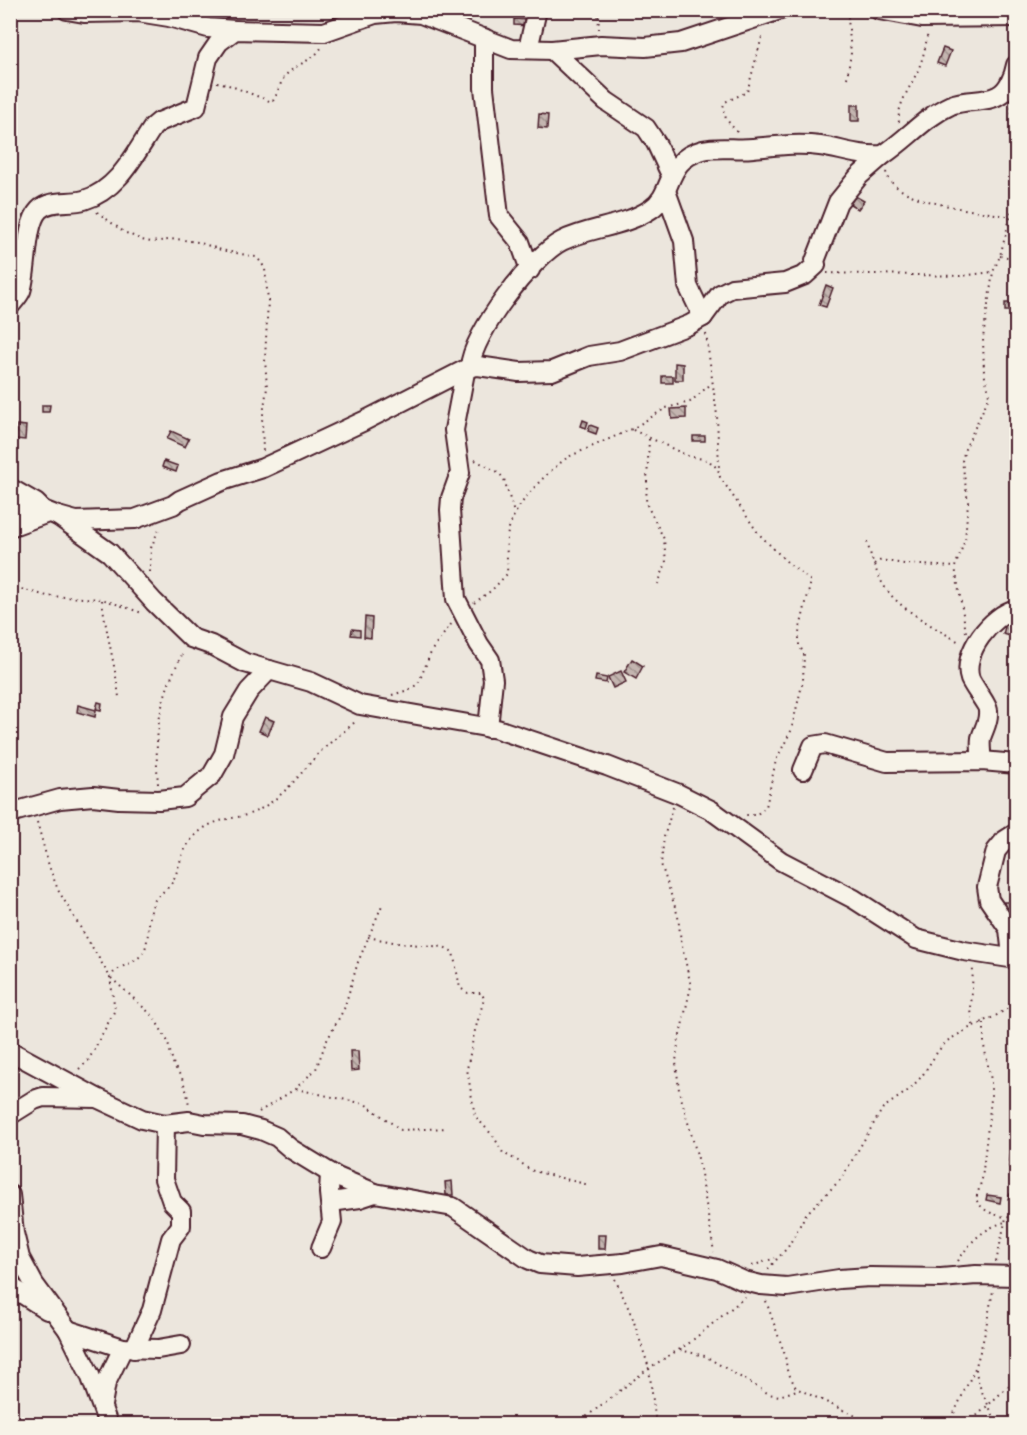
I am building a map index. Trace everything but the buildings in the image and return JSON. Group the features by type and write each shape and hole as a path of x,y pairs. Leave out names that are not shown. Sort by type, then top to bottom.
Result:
{"street":[{"path":"67,10 84,13 138,12 169,17 208,28 324,32 375,14 396,12 421,14 511,49 552,50 601,45 670,45 773,13"},
{"path":"528,49 537,10"},
{"path":"879,10 904,16 1017,16"},
{"path":"10,306 20,292 32,225 37,212 42,207 52,204 84,200 111,184 122,174 153,127 159,122 196,107 208,58 219,42 235,30"},
{"path":"484,38 484,88 497,207 499,216 520,242 530,270"},
{"path":"552,50 606,101 646,128 656,143 684,241 688,286 703,317"},
{"path":"10,506 50,513 76,521 135,519 173,505 222,481 263,468 364,421 470,367 531,372 552,371 590,356 620,351 651,338 675,332 703,317 724,292 738,287 775,285 794,280 805,275 816,265 815,261 838,202 859,176 932,115 959,102 997,97 1012,80 1017,65"},
{"path":"488,728 493,680 490,660 479,644 456,599 450,510 451,498 460,473 455,442 455,421 465,372 470,367 471,355 509,292 557,244 583,233 638,217 658,204 679,164 700,151 752,148 774,144 805,144 865,155 883,155"},
{"path":"10,488 36,503 110,554 191,638 211,645 245,663 311,682 360,705 488,728 607,766 679,794 711,810 781,861 854,899 916,939 975,953 1017,958"},
{"path":"10,527 50,513"},
{"path":"982,760 981,740 988,722 988,709 977,693 968,669 978,639 999,616 1017,609"},
{"path":"10,813 60,799 93,795 119,799 159,800 185,797 212,775 224,754 233,717 249,691 269,669"},
{"path":"803,770 813,747 825,744 887,762 982,760 1017,764"},
{"path":"1017,833 1005,840 996,851 987,894 1009,929 1011,947 1017,958"},
{"path":"10,1051 97,1098 142,1119 165,1124 189,1121 204,1124 242,1125 261,1130 277,1137 291,1149 330,1173 375,1193 453,1207 540,1264 555,1267 603,1265 661,1256 717,1269 759,1285 787,1287 870,1276 941,1278 1017,1276"},
{"path":"10,1115 42,1097 97,1098"},
{"path":"102,1406 106,1383 152,1310 171,1239 181,1224 181,1211 172,1202 164,1179 165,1124"},
{"path":"321,1248 332,1222 330,1173"},
{"path":"331,1202 360,1198 375,1193"},
{"path":"10,1195 14,1233 20,1258 34,1284 68,1330 90,1375 108,1425"},
{"path":"10,1286 56,1316"},
{"path":"68,1330 129,1349 158,1349 182,1345"}],"path":[{"path":"598,10 601,45"},
{"path":"847,78 851,53 848,18 852,10"},
{"path":"752,148 726,119 723,107 725,102 747,92 762,40 773,13"},
{"path":"910,133 903,130 899,124 898,110 921,65 930,17"},
{"path":"203,85 215,82 226,84 272,102 284,76 319,51 324,32"},
{"path":"1012,97 1012,133 1017,145"},
{"path":"883,155 886,176 891,183 913,198 1011,217"},
{"path":"973,652 965,628 955,567 965,540 968,502 962,461 981,411 988,399 989,392 984,373 983,338 993,272 1000,256 1017,195"},
{"path":"84,200 99,215 124,232 142,240 151,242 176,239 198,242 221,250 256,257 261,262 267,284 268,300 265,359 267,388 262,421 263,468"},
{"path":"1000,256 1017,258"},
{"path":"816,265 825,273 849,275 960,276 993,272"},
{"path":"703,317 717,415 720,477"},
{"path":"110,977 120,967 133,963 145,949 153,901 171,884 182,854 192,838 207,825 226,818 250,814 263,808 291,786 320,752 378,700 418,684 432,650 453,621 492,590 507,574 507,535 514,513 545,477 561,462 632,429 666,408 690,402 712,383"},
{"path":"10,411 10,436"},
{"path":"632,429 688,456 708,460 718,469 720,477 758,532 788,563 811,581 799,633 799,645 804,654 803,681 791,731 777,760 766,807 756,815 740,814"},
{"path":"649,439 646,503 664,539 666,563 658,584"},
{"path":"473,459 498,472 504,479 514,513"},
{"path":"150,574 151,548 162,521 173,505"},
{"path":"867,542 873,564 889,592 899,604 973,652"},
{"path":"873,564 881,560 904,564 955,567"},
{"path":"10,586 47,596 102,599 142,613"},
{"path":"102,599 106,635 115,663 119,698"},
{"path":"159,800 156,758 160,712 169,678 191,638"},
{"path":"679,794 670,814 664,837 661,864 678,916 691,986 676,1062 679,1090 699,1162 717,1269"},
{"path":"34,805 39,831 58,891 110,977 153,1016 167,1040 174,1066 182,1078 187,1093 189,1121"},
{"path":"242,1125 295,1089 316,1069 326,1042 344,1009 368,937 383,903"},
{"path":"368,937 398,944 444,947 453,952 460,988 468,993 482,993 484,999 474,1034 468,1069 475,1116 494,1137 503,1153 530,1170 589,1185"},
{"path":"973,1026 971,1010 975,953"},
{"path":"62,1078 82,1068 110,1021 115,1010 110,977"},
{"path":"1017,1003 981,1022 984,1023 984,1046 991,1080 991,1099 982,1179 976,1199 979,1206 987,1211 1017,1218"},
{"path":"577,1425 649,1368 680,1350 759,1285 774,1261 788,1247 806,1214 841,1179 884,1108 916,1083 947,1041 973,1026 984,1023"},
{"path":"295,1089 364,1104 401,1130 447,1128"},
{"path":"949,1425 976,1366 986,1327 996,1258 1006,1217"},
{"path":"941,1278 950,1272 973,1239 993,1226 1005,1222"},
{"path":"603,1265 614,1277 632,1316 649,1368 654,1417 659,1425"},
{"path":"759,1285 770,1309 791,1381 798,1389 862,1419"},
{"path":"680,1350 705,1356 769,1394 779,1395 798,1389"},
{"path":"976,1366 976,1380 990,1405 997,1425"},
{"path":"968,1425 1017,1379"},
{"path":"819,1425 830,1420 862,1419 900,1425"}]}
